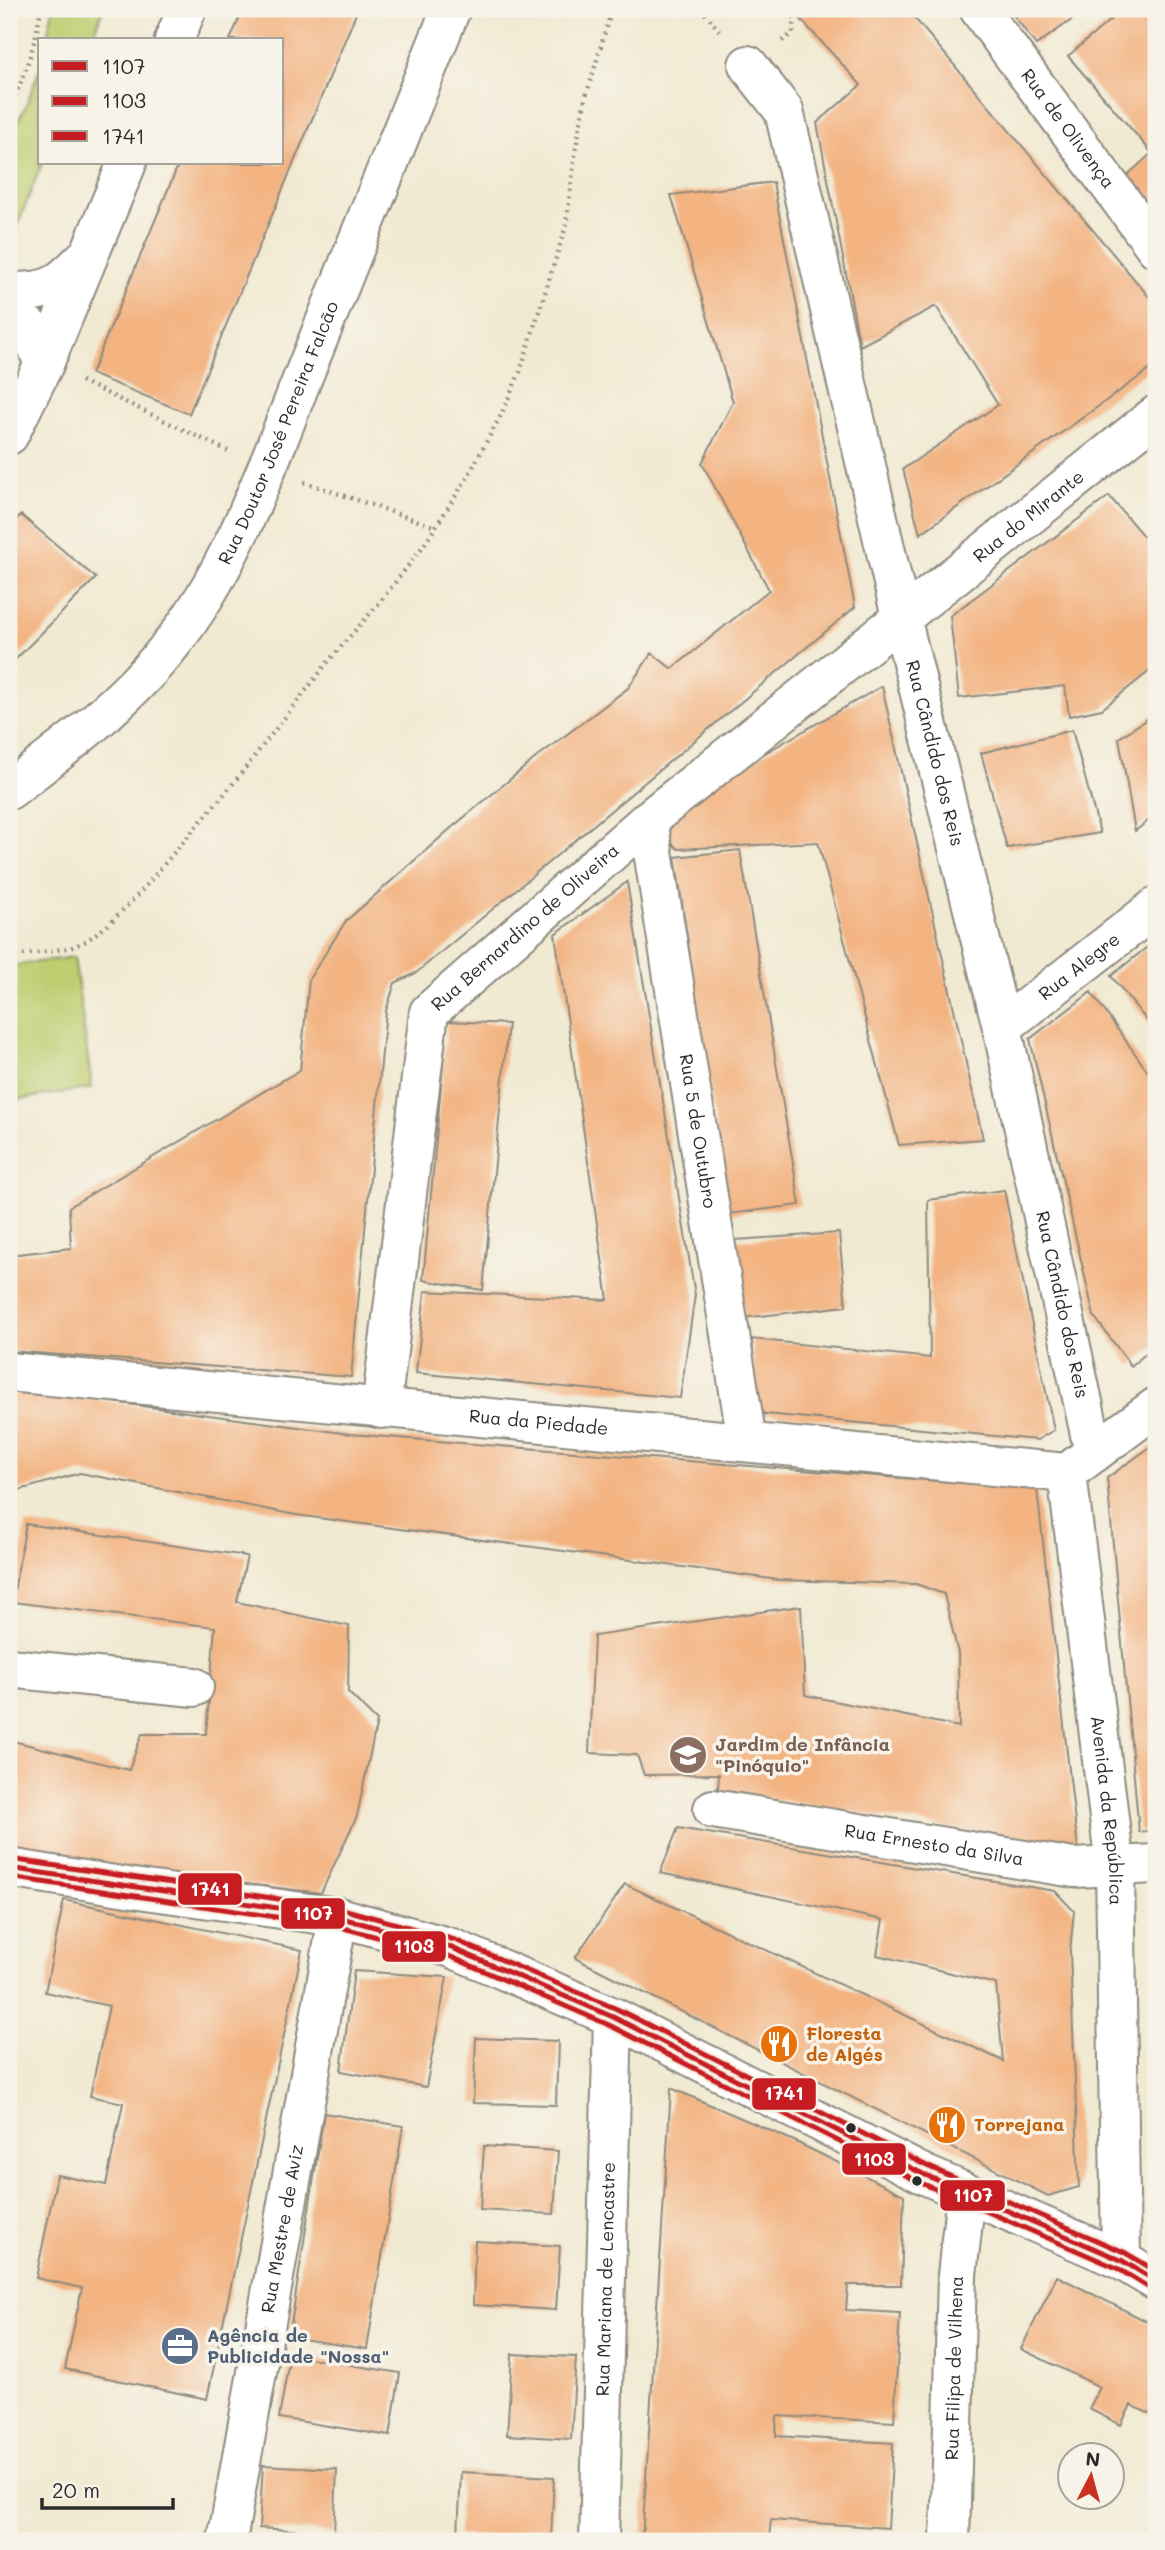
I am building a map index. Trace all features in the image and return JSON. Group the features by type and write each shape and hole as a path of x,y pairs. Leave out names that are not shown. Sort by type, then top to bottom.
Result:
{"street":[{"path":"175,38 187,9"},
{"name":"Rua Doutor José Pereira Falcão","path":"9,790 84,731 142,677 171,645 223,562 257,490 452,9"},
{"name":"Rua de Olivença","path":"979,9 1156,248"},
{"name":"Rua Cândido dos Reis","path":"748,65 784,111 901,617 1002,1027 1081,1463"},
{"path":"9,435 44,364 127,164"},
{"path":"9,292 39,292 57,286 92,251"},
{"path":"9,314 28,326 44,364"},
{"name":"Rua do Mirante","path":"901,617 1156,415"},
{"name":"Rua Bernardino de Oliveira","path":"382,1409 429,1012 648,820 901,617"},
{"name":"Rua 5 de Outubro","path":"648,820 747,1441"},
{"name":"Rua Alegre","path":"1002,1027 1156,907"},
{"name":"Rua da Piedade","path":"9,1372 382,1409 747,1441 1081,1463"},
{"path":"1081,1463 1156,1407"},
{"name":"Avenida da República","path":"1081,1463 1115,1867 1121,2260"},
{"path":"9,1668 194,1687"},
{"name":"Rua Ernesto da Silva","path":"713,1809 1074,1868 1156,1864"},
{"path":"9,1868 146,1891 338,1917 452,1948 614,2017 966,2194 1121,2260 1156,2281"},
{"name":"Rua Mestre de Aviz","path":"227,2541 338,1917"},
{"name":"Rua Mariana de Lencastre","path":"600,2541 614,2017"},
{"name":"Rua Filipa de Vilhena","path":"950,2541 957,2275 966,2194"}],"path":[{"path":"9,109 34,49 41,9"},
{"path":"9,957 70,948 86,942 108,925 137,896 232,785 424,545 478,457 520,372 566,226 585,100 612,9"}],"green space":[{"path":"53,9 103,9 92,38 46,38"},
{"path":"38,73 38,164 42,164 9,247 9,136 25,108"},
{"path":"74,957 92,1088 9,1101 9,966"}],"building":[{"path":"243,9 358,9 189,414 91,374 179,164 284,164 284,38 231,38"},
{"path":"802,9 907,9 1156,305 1156,365 920,534 903,469 998,405 936,306 860,346 817,123 861,85 795,13"},
{"path":"1009,9 1087,9 1036,45"},
{"path":"1123,9 1156,9 1156,221 1122,180 1152,153 1068,56"},
{"path":"773,182 855,607 416,973 395,983 386,1011 351,1377 9,1351 9,1255 71,1248 69,1207 300,1070 309,979 346,921 537,757 628,688 652,653 672,669 769,590 702,463 733,402 671,195"},
{"path":"1109,496 1156,551 1156,666 1102,709 1069,716 1065,686 959,698 950,616"},
{"path":"21,515 96,578 9,666 9,526"},
{"path":"882,686 983,1139 899,1145 818,842 678,849 648,820"},
{"path":"1156,713 1156,815 1135,831 1119,738"},
{"path":"1072,730 1100,833 1007,848 981,753"},
{"path":"740,850 800,1205 729,1214 675,857"},
{"path":"627,882 695,1295 680,1398 416,1373 425,1291 608,1300 555,934"},
{"path":"1156,940 1156,1032 1111,976"},
{"path":"1091,992 1156,1083 1156,1345 1131,1366 1094,1316 1030,1039"},
{"path":"447,1021 508,1024 483,1290 423,1280"},
{"path":"1004,1190 1054,1430 1037,1440 756,1413 752,1339 930,1358 928,1200"},
{"path":"839,1233 846,1306 743,1318 735,1240"},
{"path":"9,1388 350,1434 1037,1489 1078,1849 718,1790 719,1774 644,1775 637,1755 589,1753 594,1636 801,1606 805,1695 959,1727 958,1653 944,1594 916,1584 779,1580 296,1515 80,1473 9,1493"},
{"path":"1156,1443 1156,1830 1139,1832 1107,1478"},
{"path":"26,1524 247,1556 237,1602 349,1626 348,1692 377,1721 357,1816 321,1893 15,1857 9,1854 9,1740 129,1770 142,1734 206,1734 215,1627 12,1602"},
{"path":"678,1828 1055,1891 1074,1911 1070,1951 1079,2187 1048,2196 575,1958 625,1884 1003,2061 996,1984 877,1955 883,1920 660,1873"},
{"path":"64,1900 302,1950 207,2399 65,2369 82,2288 36,2278 57,2175 106,2185 123,2103 90,2096 109,2006 45,1992"},
{"path":"354,1971 447,1977 426,2087 341,2071"},
{"path":"476,2038 558,2041 556,2105 473,2103"},
{"path":"671,2088 792,2140 904,2195 901,2285 848,2285 846,2310 900,2313 894,2422 777,2416 776,2436 893,2443 888,2528 771,2520 769,2539 778,2541 642,2541"},
{"path":"324,2113 403,2126 367,2349 289,2337"},
{"path":"484,2146 558,2151 554,2214 480,2210"},
{"path":"475,2241 560,2246 556,2310 473,2305"},
{"path":"1057,2276 1156,2326 1156,2417 1131,2405 1121,2425 1089,2409 1100,2387 1021,2349"},
{"path":"512,2354 576,2357 571,2439 507,2435"},
{"path":"290,2355 400,2373 390,2436 279,2418"},
{"path":"263,2465 337,2469 334,2533 259,2528"},
{"path":"461,2472 554,2477 551,2540 458,2535"}],"transit line":[{"name":"1741","path":"10,1859 339,1908 455,1940 617,2009 927,2166 1124,2252 1156,2271"},
{"name":"1107","path":"9,1868 338,1917 452,1948 613,2017 923,2174 1121,2260 1156,2281"},
{"name":"1103","path":"9,1877 336,1926 449,1956 609,2025 919,2182 1117,2268 1151,2289"}],"place":[{"name":"Jardim de Infância \"Pinóquio\"","path":"688,1755"},
{"name":"Floresta de Algés","path":"779,2044"},
{"name":"Torrejana","path":"947,2125"},
{"name":"Agência de Publicidade \"Nossa\"","path":"180,2346"}]}
